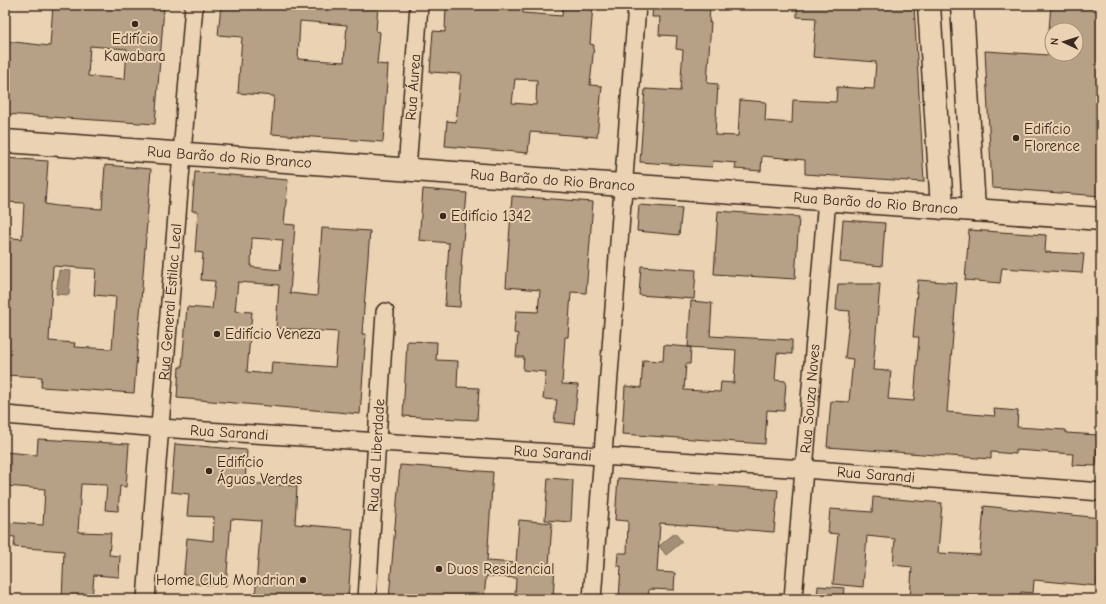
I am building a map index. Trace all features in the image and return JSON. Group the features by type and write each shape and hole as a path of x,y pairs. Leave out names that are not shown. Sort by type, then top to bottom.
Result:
{"street":[{"name":"Rua General Estilac Leal","path":"146,599 194,5"},
{"name":"Rua Áurea","path":"407,170 419,5"},
{"path":"592,599 637,5"},
{"path":"929,5 942,208"},
{"path":"962,5 974,210"},
{"path":"934,87 946,124 949,169 952,174 958,175 971,170"},
{"name":"Rua Barão do Rio Branco","path":"5,141 1101,219"},
{"name":"Rua Souza Naves","path":"793,599 827,199"},
{"name":"Rua da Liberdade","path":"367,599 385,312"},
{"name":"Rua Sarandi","path":"5,415 160,428 377,441 603,458 804,469 1101,492"}],"shaded area":[{"path":"59,270 71,271 69,295 56,294"},
{"path":"675,533 682,542 666,555 659,546"}],"building":[{"path":"53,5 126,5 164,8 155,124 5,114 5,41 50,46","holes":["90,46 127,49 125,79 88,76"]},
{"path":"221,5 310,5 347,8 347,5 378,5 376,31 380,32 377,64 388,65 383,142 271,134 274,96 238,93 242,37 218,35","holes":["300,21 347,25 344,62 298,59"]},
{"path":"446,5 523,5 523,13 562,16 563,5 593,5 590,44 594,45 590,85 602,86 597,137 530,132 528,153 445,146 447,121 456,122 461,74 430,72 433,31 445,32","holes":["515,79 537,80 536,105 512,103"]},
{"path":"653,5 710,5 709,23 711,22 707,83 718,84 715,135 738,136 740,100 766,102 765,121 792,123 793,100 836,102 837,87 874,89 876,62 813,57 816,18 797,17 797,5 914,5 924,182 805,174 805,160 762,156 761,171 735,169 736,163 713,161 712,167 640,162 645,89 680,91 683,50 676,49 677,36 659,35 660,17 652,17"},
{"path":"1051,5 1101,5 1101,196 992,188 985,51 1044,55 1044,62 1084,62 1084,22 1050,22"},
{"path":"5,158 48,161 45,204 57,206 102,209 105,165 151,169 134,393 41,387 42,377 5,375 5,237 22,239 24,203 5,202","holes":["53,266 96,269 94,295 116,297 112,349 74,347 75,343 49,341"]},
{"path":"195,172 288,180 284,224 295,225 290,293 317,296 322,228 370,231 362,334 366,334 360,414 177,398 179,367 182,367 187,307 212,309 215,281 201,280 203,253 195,252 198,211 192,211","holes":["252,238 283,240 280,270 251,267","238,282 279,285 276,328 338,332 335,367 272,362 271,374 247,372 252,312 235,311"]},
{"name":"Edifício 1342","path":"423,189 467,193 461,266 460,307 445,306 449,243 419,240"},
{"path":"512,196 593,202 586,293 571,292 568,337 565,337 562,384 578,385 574,424 554,422 557,400 543,399 546,372 523,370 524,357 516,357 518,334 514,333 516,311 538,312 540,290 506,287"},
{"path":"639,205 682,208 679,235 637,231"},
{"path":"718,211 799,217 795,279 714,274"},
{"path":"843,220 885,223 882,266 840,262"},
{"path":"969,230 1046,235 1045,252 1084,254 1082,273 1002,268 1000,283 965,280"},
{"path":"641,266 696,270 694,299 639,295"},
{"path":"918,280 957,283 947,412 995,416 994,409 1018,411 1017,427 1066,430 1066,433 1098,435 1096,466 1072,465 1073,454 1016,450 1016,454 991,452 991,459 827,447 831,401 849,402 853,359 845,358 850,311 836,310 838,284 880,284 873,370 891,371 888,399 914,401 919,337 913,337"},
{"path":"691,301 712,303 710,336 792,340 792,354 777,353 775,380 786,381 784,411 767,410 765,444 622,434 625,386 641,388 643,360 663,361 664,345 688,347","holes":["691,347 736,350 734,383 721,382 720,392 684,390 686,364 690,364"]},
{"path":"407,341 437,342 436,360 458,361 457,387 479,388 477,420 403,416"},
{"path":"38,439 129,444 126,487 120,486 118,511 105,510 107,485 81,484 78,532 111,533 109,555 120,556 119,577 94,575 92,599 62,599 64,551 14,547 15,537 5,536 5,522 43,525 45,489 5,486 5,452 37,455"},
{"path":"175,444 247,450 245,483 297,486 295,524 353,529 348,599 255,599 261,521 231,519 226,586 183,583 187,538 213,541 214,517 187,516 189,494 171,492"},
{"path":"400,465 493,472 487,561 516,563 519,520 552,523 549,565 555,565 553,599 515,596 516,578 486,576 484,599 389,599"},
{"path":"548,478 573,480 571,522 545,520"},
{"path":"618,478 778,490 774,532 660,523 657,572 675,573 674,590 649,589 648,599 619,599 621,566 617,566 618,553 627,553 628,521 615,520"},
{"path":"873,497 942,503 938,553 980,555 984,506 1101,518 1097,586 1034,580 1033,593 1021,592 1020,599 910,599 912,567 893,565 895,539 867,536 863,587 833,584 838,534 828,533 830,509 872,512"},
{"path":"818,586 844,588 843,599 817,599"}],"place":[{"name":"Edifício Kawabara","path":"135,24"},
{"name":"Edifício Florence","path":"1016,138"},
{"name":"Edifício 1342","path":"443,216"},
{"name":"Edifício Veneza","path":"217,334"},
{"name":"Edifício Águas Verdes","path":"209,471"},
{"name":"Duos Residencial","path":"439,569"},
{"name":"Home Club Mondrian","path":"303,580"}]}
